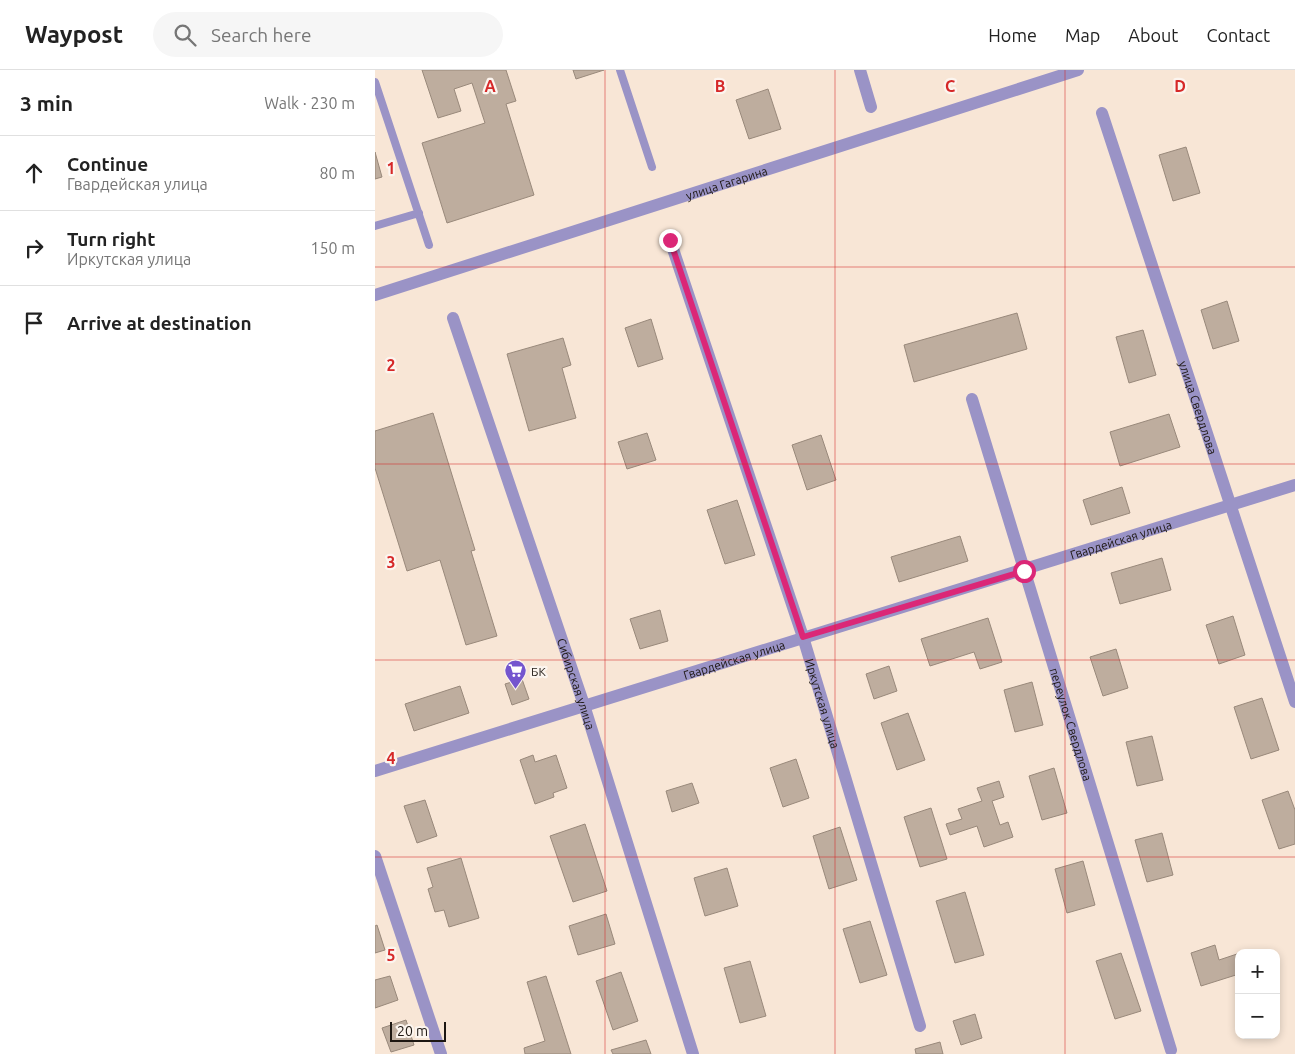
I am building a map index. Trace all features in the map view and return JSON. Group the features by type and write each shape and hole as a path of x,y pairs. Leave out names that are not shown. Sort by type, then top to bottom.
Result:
{"street":[{"path":"860,70 871,107"},
{"name":"улица Гагарина","path":"375,296 1078,70"},
{"name":"улица Свердлова","path":"1102,113 1295,702"},
{"name":"Иркутская улица","path":"670,240 803,637 920,1026"},
{"name":"Сибирская улица","path":"453,318 584,705 693,1054"},
{"name":"переулок Свердлова","path":"972,399 1171,1050"},
{"name":"Гвардейская улица","path":"375,771 803,637 1230,507 1295,485"},
{"path":"375,856 441,1054"}],"lane":[{"path":"621,70 652,167"},
{"path":"375,82 429,245"},
{"path":"375,111 383,108"},
{"path":"375,226 419,213"}],"building":[{"path":"422,70 506,70 516,101 506,104 534,195 447,223 422,143 485,123 472,83 454,89 461,111 438,118"},
{"path":"573,70 604,70 576,79"},
{"path":"768,89 781,129 749,139 736,100"},
{"path":"1186,147 1200,193 1173,201 1159,155"},
{"path":"375,152 382,177 375,179"},
{"path":"1227,301 1239,341 1213,349 1201,310"},
{"path":"1017,313 1027,349 914,382 904,345"},
{"path":"651,319 663,359 638,367 625,328"},
{"path":"1143,330 1156,375 1129,383 1116,337"},
{"path":"563,338 571,365 562,368 576,418 529,431 507,354"},
{"path":"433,413 475,550 471,551 497,636 466,645 440,560 407,571 375,468 375,431"},
{"path":"1169,414 1180,447 1120,466 1110,432"},
{"path":"647,433 656,460 627,469 618,442"},
{"path":"821,435 836,480 807,490 792,445"},
{"path":"1122,487 1130,513 1091,525 1083,500"},
{"path":"737,500 755,555 725,564 707,510"},
{"path":"960,536 968,561 899,582 891,557"},
{"path":"1162,558 1171,590 1120,604 1111,573"},
{"path":"660,610 668,641 640,649 630,619"},
{"path":"1233,616 1245,655 1219,664 1206,625"},
{"path":"988,618 1002,662 980,669 974,652 930,666 921,639"},
{"path":"1116,649 1128,688 1103,696 1090,657"},
{"path":"889,666 897,691 874,699 866,674"},
{"path":"522,679 529,699 512,705 505,684"},
{"path":"1032,682 1043,725 1015,732 1004,690"},
{"path":"460,686 469,713 414,731 405,704"},
{"path":"1262,698 1279,750 1251,759 1234,707"},
{"path":"908,713 925,760 897,770 881,723"},
{"path":"1152,736 1163,780 1137,786 1126,742"},
{"path":"533,755 535,762 556,755 567,788 553,793 554,797 535,804 520,760"},
{"path":"796,759 809,798 783,807 770,768"},
{"path":"1054,768 1067,813 1042,820 1029,776"},
{"path":"999,781 1004,797 992,801 1000,825 1008,822 1013,837 984,847 977,826 950,835 946,824 962,819 958,809 982,801 977,788"},
{"path":"692,783 699,803 672,812 666,791"},
{"path":"1288,791 1295,810 1295,844 1279,849 1262,800"},
{"path":"425,800 437,836 417,843 404,806"},
{"path":"931,808 947,859 920,867 904,817"},
{"path":"585,824 607,891 573,902 550,836"},
{"path":"840,827 857,880 829,889 813,836"},
{"path":"1162,833 1173,875 1147,882 1135,840"},
{"path":"461,858 479,918 449,927 444,910 435,912 428,889 433,887 427,868"},
{"path":"1083,861 1095,905 1067,913 1055,869"},
{"path":"727,868 738,906 705,916 694,878"},
{"path":"965,892 984,955 955,963 936,901"},
{"path":"606,914 615,944 578,955 569,926"},
{"path":"870,921 887,975 860,983 843,929"},
{"path":"377,925 385,950 375,953 375,926"},
{"path":"1215,945 1219,960 1235,955 1235,975 1201,986 1191,953"},
{"path":"1121,953 1141,1011 1115,1019 1096,961"},
{"path":"750,961 766,1016 740,1023 724,968"},
{"path":"621,972 638,1021 613,1030 596,981"},
{"path":"390,976 398,1000 375,1008 375,980"},
{"path":"546,976 571,1054 525,1054 524,1048 545,1041 527,982"},
{"path":"975,1014 982,1038 961,1045 953,1021"},
{"path":"406,1020 414,1045 391,1052 382,1028"},
{"path":"646,1040 651,1054 613,1054 611,1050"},
{"path":"940,1042 943,1054 916,1054 915,1049"}],"place":[{"name":"БК","path":"515,690"}],"route":[{"path":"670,240 803,637 1024,571"}]}
